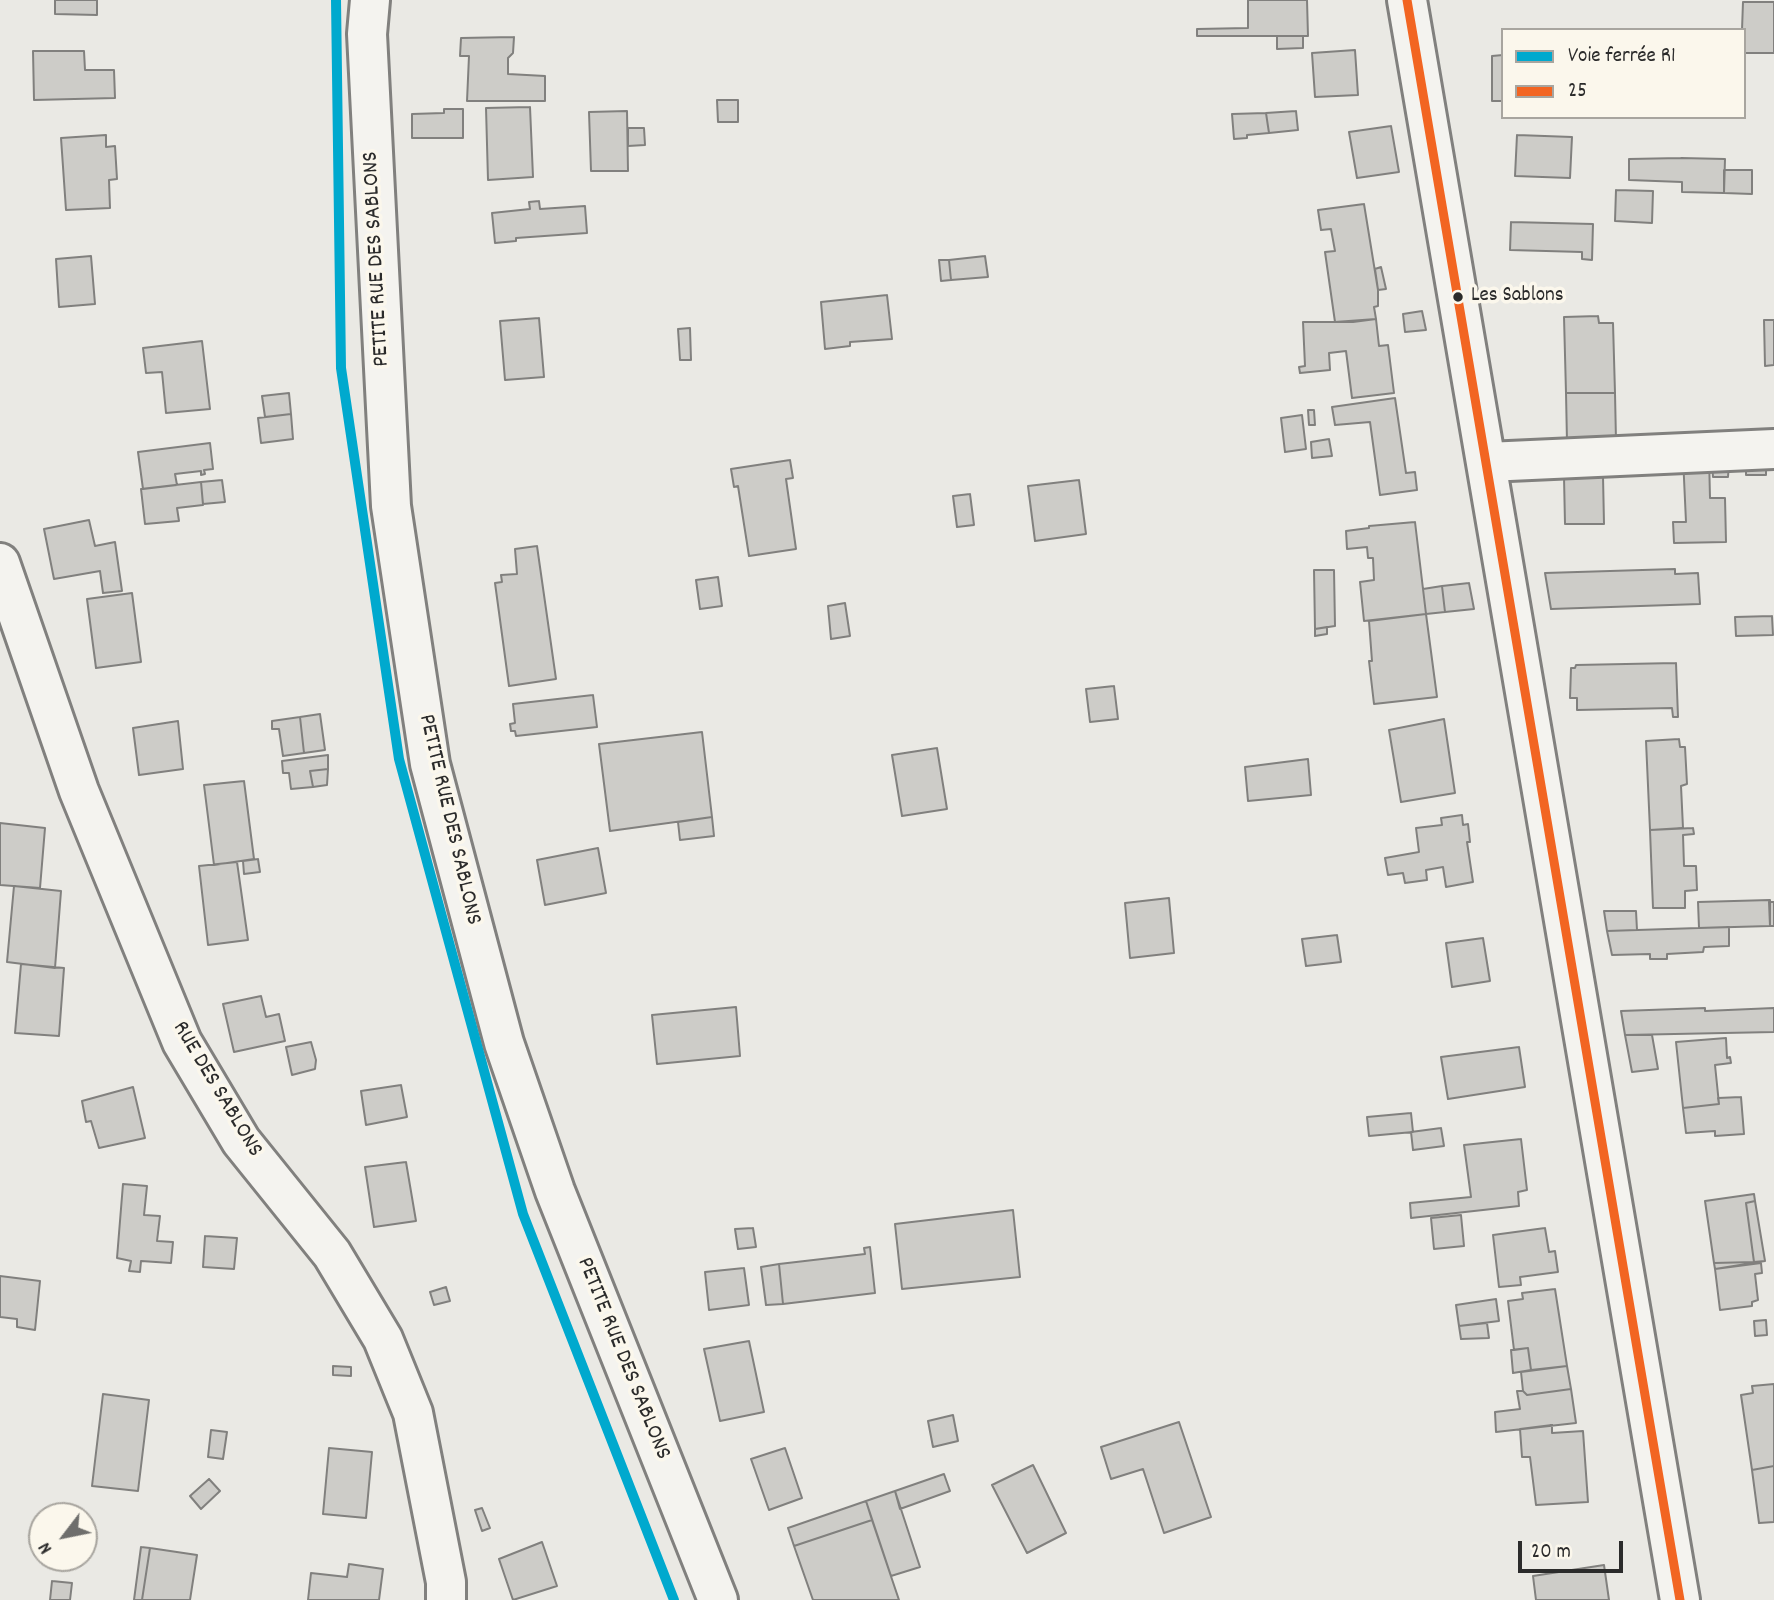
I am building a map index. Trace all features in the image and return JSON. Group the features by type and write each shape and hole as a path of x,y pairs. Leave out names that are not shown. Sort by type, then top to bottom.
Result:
{"street":[{"name":"PETITE RUE DES SABLONS","path":"370,0 367,34 391,506 430,764 512,1068 555,1191 718,1600"},
{"path":"1408,0 1680,1600"},
{"path":"1487,462 1774,449"},
{"name":"RUE DES SABLONS","path":"0,563 79,792 182,1042 241,1141 331,1254 383,1339 414,1413 446,1582 446,1600"}],"building":[{"path":"55,0 97,0 97,15 55,14"},
{"path":"1248,0 1307,0 1308,36 1197,36 1197,29 1248,28"},
{"path":"1743,2 1774,2 1774,53 1746,53 1746,28 1742,28"},
{"path":"1277,36 1303,36 1303,48 1277,49"},
{"path":"514,37 513,53 508,58 508,74 545,76 545,101 467,101 469,56 460,56 461,38"},
{"path":"1355,50 1358,95 1315,97 1312,53"},
{"path":"33,51 84,51 85,70 114,70 115,98 34,100"},
{"path":"1501,55 1501,101 1492,101 1492,56"},
{"path":"717,100 738,100 738,122 718,122"},
{"path":"530,107 533,177 488,180 486,108"},
{"path":"444,109 463,109 463,138 412,138 412,114 444,113"},
{"path":"627,111 628,171 591,171 589,112"},
{"path":"1296,111 1298,130 1269,133 1266,113"},
{"path":"1266,113 1269,133 1234,139 1232,114"},
{"path":"1391,126 1399,172 1357,178 1349,132"},
{"path":"628,128 644,128 645,145 628,146"},
{"path":"106,135 106,147 115,146 117,179 109,180 110,208 66,210 61,138"},
{"path":"1517,135 1572,137 1570,178 1515,176"},
{"path":"1629,159 1725,159 1724,193 1682,192 1682,182 1629,180"},
{"path":"1724,170 1752,170 1752,194 1724,193"},
{"path":"1616,190 1653,191 1652,223 1615,221"},
{"path":"539,201 540,209 585,206 587,233 516,238 516,241 495,243 492,213 530,209 529,202"},
{"path":"1364,204 1378,290 1378,306 1374,307 1376,319 1335,322 1325,252 1335,251 1331,229 1321,230 1318,210"},
{"path":"1511,222 1593,224 1592,260 1582,259 1582,252 1510,250"},
{"path":"91,256 95,304 59,307 56,259"},
{"path":"985,256 988,277 951,280 949,260"},
{"path":"939,260 949,260 951,280 941,281"},
{"path":"1381,267 1386,289 1378,290 1375,269"},
{"path":"887,295 892,339 850,342 850,346 825,349 821,302"},
{"path":"1422,311 1426,330 1405,332 1403,314"},
{"path":"1598,316 1599,323 1613,323 1615,393 1566,393 1564,317"},
{"path":"539,318 544,377 505,380 500,321"},
{"path":"1376,319 1379,346 1388,345 1394,393 1352,398 1346,351 1329,353 1330,370 1300,373 1299,367 1305,366 1303,322"},
{"path":"1764,320 1774,320 1774,365 1765,366"},
{"path":"690,328 691,360 680,360 678,329"},
{"path":"202,341 210,409 166,413 162,372 146,373 143,348"},
{"path":"289,393 291,414 265,417 262,396"},
{"path":"1566,393 1615,393 1616,441 1567,442"},
{"path":"1395,398 1406,473 1415,472 1417,490 1380,495 1370,422 1335,425 1332,407"},
{"path":"1308,410 1314,410 1315,425 1309,425"},
{"path":"291,414 293,439 261,443 258,418"},
{"path":"1302,415 1306,449 1285,452 1281,418"},
{"path":"1329,439 1332,456 1312,458 1311,442"},
{"path":"210,443 213,469 204,470 205,474 201,475 201,471 175,474 177,485 143,489 138,452"},
{"path":"1709,456 1710,498 1725,498 1726,542 1674,543 1673,522 1686,522 1683,457"},
{"path":"1746,459 1766,459 1766,475 1746,475"},
{"path":"790,460 793,478 786,479 796,549 749,556 738,486 734,487 731,469"},
{"path":"1712,463 1729,463 1728,477 1713,477"},
{"path":"1603,476 1604,524 1565,524 1564,477"},
{"path":"222,480 225,502 203,504 201,482"},
{"path":"1079,480 1086,534 1035,541 1028,486"},
{"path":"201,482 203,505 177,508 179,521 145,524 141,489"},
{"path":"970,494 974,525 957,527 953,496"},
{"path":"89,520 95,546 115,542 122,591 103,593 100,571 54,579 44,529"},
{"path":"1415,522 1426,614 1364,621 1360,582 1374,580 1373,558 1368,558 1367,547 1347,549 1346,531"},
{"path":"537,546 556,679 509,686 495,583 502,582 501,575 517,574 515,549"},
{"path":"1675,569 1675,574 1698,573 1700,604 1551,609 1545,573"},
{"path":"1314,570 1334,570 1335,626 1315,629"},
{"path":"718,577 722,606 700,609 696,580"},
{"path":"1469,583 1474,609 1445,612 1442,586"},
{"path":"1442,586 1445,612 1426,614 1423,589"},
{"path":"132,593 141,662 96,668 87,599"},
{"path":"845,603 850,636 831,639 828,606"},
{"path":"1426,614 1437,697 1374,704 1369,661 1372,661 1369,621"},
{"path":"1772,616 1773,635 1736,636 1735,617"},
{"path":"1327,627 1327,634 1315,636 1315,629"},
{"path":"1676,663 1678,717 1673,717 1672,708 1577,710 1577,698 1570,698 1571,668 1576,665"},
{"path":"1114,686 1118,719 1090,722 1086,689"},
{"path":"593,695 597,727 516,736 515,731 511,731 510,724 515,723 513,704"},
{"path":"320,714 325,750 304,753 300,717"},
{"path":"300,717 304,753 283,756 279,729 272,729 272,721"},
{"path":"1444,719 1455,793 1401,802 1389,730"},
{"path":"178,721 183,769 139,775 133,728"},
{"path":"702,732 712,817 610,831 599,744"},
{"path":"1679,739 1680,747 1685,747 1687,784 1681,786 1683,828 1650,830 1646,741"},
{"path":"937,748 947,809 902,816 892,755"},
{"path":"328,755 328,769 310,771 313,787 291,789 289,773 283,773 282,761"},
{"path":"1308,759 1311,795 1248,801 1245,767"},
{"path":"328,769 327,785 313,787 310,771"},
{"path":"244,781 254,859 214,865 204,785"},
{"path":"1462,815 1463,825 1468,824 1470,842 1467,842 1473,882 1446,887 1443,867 1426,870 1427,880 1405,883 1403,873 1388,875 1385,858 1419,852 1416,828 1442,825 1441,818"},
{"path":"712,817 714,836 680,840 678,822"},
{"path":"0,823 45,828 40,888 0,885"},
{"path":"1693,828 1694,834 1683,835 1684,866 1696,866 1697,890 1685,891 1685,908 1653,908 1650,830"},
{"path":"598,848 606,893 545,905 537,860"},
{"path":"258,859 260,872 244,874 243,861"},
{"path":"237,862 248,940 208,945 199,866"},
{"path":"14,886 61,891 55,968 7,962"},
{"path":"1169,898 1174,953 1130,958 1125,903"},
{"path":"1770,900 1770,926 1699,928 1698,902"},
{"path":"1769,902 1774,902 1774,926 1770,926"},
{"path":"1604,911 1636,911 1637,930 1607,931"},
{"path":"1729,927 1729,946 1704,947 1703,952 1667,954 1667,959 1650,959 1650,954 1612,955 1607,931"},
{"path":"1337,935 1341,962 1306,966 1302,939"},
{"path":"1483,938 1490,981 1452,987 1446,943"},
{"path":"21,964 64,968 59,1036 15,1033"},
{"path":"261,996 266,1017 279,1014 285,1041 234,1052 223,1004"},
{"path":"736,1007 740,1056 657,1064 652,1015"},
{"path":"1705,1008 1705,1011 1774,1008 1774,1032 1625,1035 1621,1011"},
{"path":"1625,1035 1652,1035 1658,1069 1632,1072"},
{"path":"1726,1038 1727,1058 1730,1057 1731,1063 1715,1065 1719,1104 1683,1108 1676,1042"},
{"path":"311,1042 316,1060 315,1069 292,1075 286,1047"},
{"path":"1519,1047 1525,1087 1448,1099 1441,1057"},
{"path":"401,1085 407,1117 366,1125 361,1091"},
{"path":"133,1087 145,1138 99,1148 91,1121 86,1122 82,1101"},
{"path":"1741,1097 1744,1134 1715,1136 1715,1131 1686,1133 1683,1108 1719,1104 1718,1098"},
{"path":"1411,1113 1413,1132 1369,1136 1367,1117"},
{"path":"1441,1128 1444,1146 1413,1150 1411,1132"},
{"path":"1521,1139 1527,1190 1518,1192 1519,1206 1411,1218 1410,1203 1471,1197 1464,1145"},
{"path":"406,1162 416,1221 374,1227 365,1167"},
{"path":"123,1184 147,1186 144,1215 160,1216 157,1241 173,1242 171,1263 141,1261 140,1272 129,1271 131,1261 117,1258"},
{"path":"1754,1194 1755,1201 1746,1203 1754,1262 1714,1263 1705,1201"},
{"path":"1755,1201 1765,1261 1754,1262 1746,1203"},
{"path":"1013,1210 1020,1277 902,1289 895,1224"},
{"path":"1461,1215 1464,1246 1434,1249 1431,1218"},
{"path":"753,1228 756,1247 738,1249 735,1229"},
{"path":"1545,1228 1549,1252 1555,1251 1558,1272 1520,1277 1521,1285 1499,1287 1493,1235"},
{"path":"205,1236 237,1238 234,1269 203,1267"},
{"path":"870,1247 875,1293 783,1304 779,1264 865,1254 864,1248"},
{"path":"1765,1261 1715,1269 1714,1263 1754,1262"},
{"path":"1761,1263 1762,1273 1755,1274 1758,1300 1752,1302 1752,1306 1720,1310 1715,1269"},
{"path":"779,1264 783,1304 766,1305 761,1267"},
{"path":"744,1268 749,1305 709,1310 705,1272"},
{"path":"0,1276 40,1281 35,1330 17,1327 17,1319 0,1317"},
{"path":"446,1287 450,1301 434,1305 430,1292"},
{"path":"1555,1289 1567,1366 1531,1370 1528,1348 1514,1350 1508,1301 1523,1299 1522,1293"},
{"path":"1496,1299 1499,1321 1459,1326 1456,1305"},
{"path":"1766,1320 1767,1335 1755,1336 1754,1321"},
{"path":"1487,1323 1489,1338 1461,1339 1459,1326"},
{"path":"749,1341 764,1412 720,1421 704,1349"},
{"path":"1528,1348 1531,1370 1513,1373 1511,1350"},
{"path":"333,1366 351,1367 351,1376 333,1375"},
{"path":"1567,1366 1571,1389 1527,1395 1523,1391 1521,1372"},
{"path":"1774,1384 1774,1466 1752,1470 1741,1395 1753,1393 1752,1386"},
{"path":"1571,1389 1576,1423 1496,1432 1495,1412 1520,1409 1517,1391 1523,1391 1527,1395"},
{"path":"103,1394 149,1400 138,1491 92,1486"},
{"path":"953,1415 958,1441 933,1447 928,1421"},
{"path":"1179,1422 1211,1517 1164,1533 1143,1469 1111,1479 1101,1447"},
{"path":"1552,1425 1552,1433 1583,1431 1588,1502 1536,1505 1530,1457 1522,1457 1520,1429"},
{"path":"211,1430 227,1432 223,1459 208,1457"},
{"path":"329,1448 372,1452 366,1518 323,1514"},
{"path":"785,1448 802,1498 769,1510 751,1459"},
{"path":"1033,1465 1066,1533 1027,1553 992,1485"},
{"path":"1774,1466 1774,1522 1759,1523 1752,1470"},
{"path":"944,1474 950,1491 900,1509 895,1491"},
{"path":"209,1479 220,1491 201,1509 190,1496"},
{"path":"895,1491 920,1567 891,1576 866,1501"},
{"path":"866,1501 872,1520 794,1546 788,1528"},
{"path":"482,1508 490,1528 482,1531 475,1510"},
{"path":"872,1520 899,1600 813,1600 794,1546"},
{"path":"542,1542 557,1586 513,1600 499,1559"},
{"path":"141,1547 150,1548 142,1600 134,1600"},
{"path":"150,1548 197,1555 190,1600 142,1600"},
{"path":"349,1564 383,1569 379,1600 308,1600 311,1573 347,1577"},
{"path":"1604,1565 1609,1600 1536,1600 1533,1576"},
{"path":"52,1581 72,1583 70,1600 50,1600"}],"rail line":[{"name":"R1","path":"336,0 341,368 399,759 523,1214 674,1600"}],"transit line":[{"name":"25","path":"1407,0 1680,1600"}],"place":[{"name":"Les Sablons","path":"1458,297"}]}
